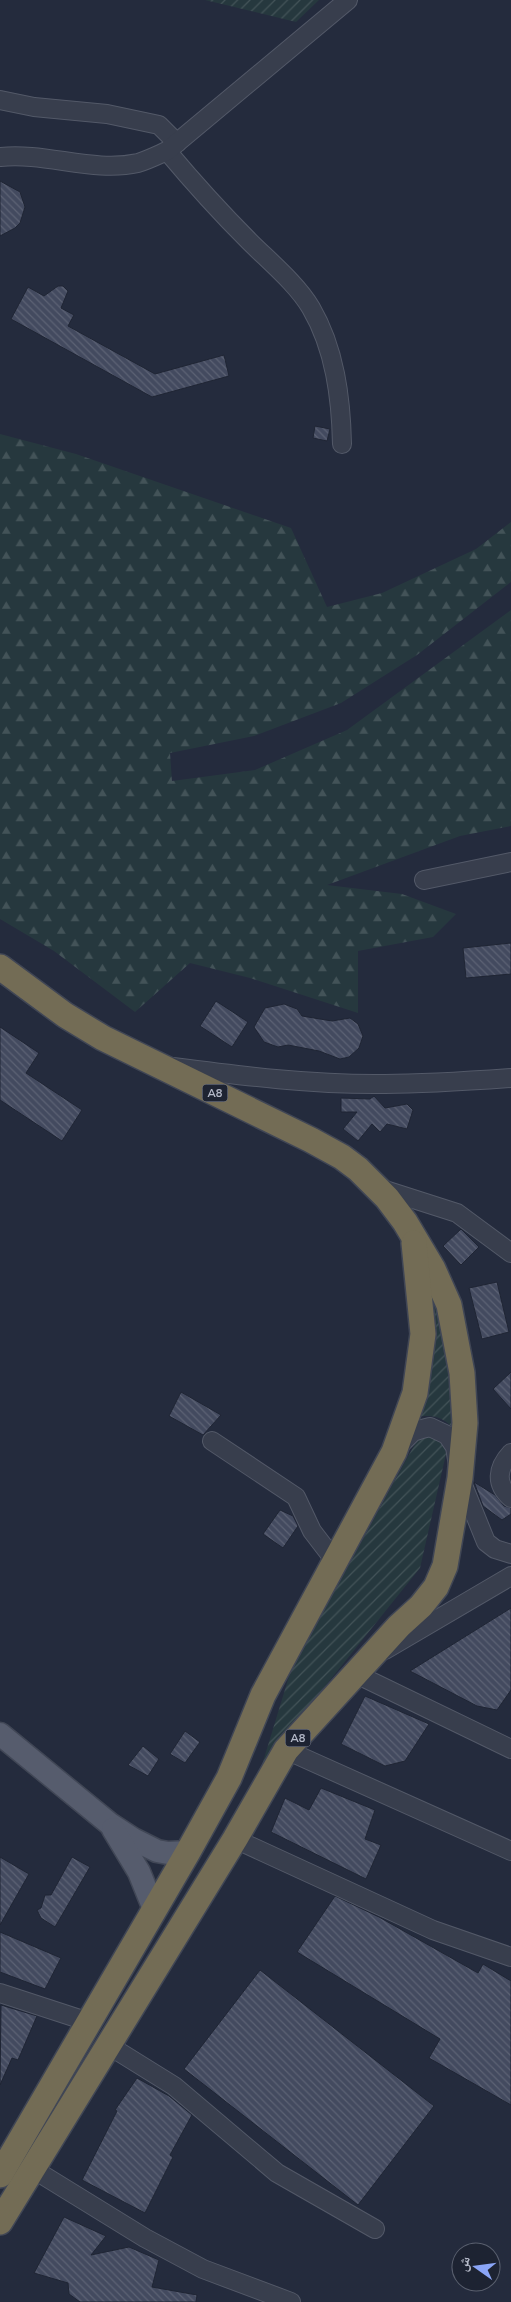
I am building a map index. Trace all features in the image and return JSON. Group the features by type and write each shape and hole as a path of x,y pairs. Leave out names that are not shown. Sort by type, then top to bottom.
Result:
{"highway":[{"name":"A8","path":"0,967 72,1019 103,1038 342,1157 378,1188 395,1208 414,1236 443,1286 456,1338 462,1373 465,1423 460,1478 445,1566 436,1586 421,1606 286,1750 235,1839 0,2222"},
{"name":"A8","path":"0,2175 229,1778 263,1695 394,1452 415,1393 422,1349 423,1334 414,1236"}],"main road":[{"path":"0,1734 110,1824 152,1849 168,1853 188,1852"},
{"path":"110,1824 138,1872 154,1909"}],"street":[{"path":"0,158 26,156 119,165 138,163 172,147 348,0"},
{"path":"0,100 34,107 107,114 159,125 198,189 283,275 311,307 323,332 341,402 342,444"},
{"path":"0,169 26,156"},
{"path":"424,880 511,862"},
{"path":"159,1065 250,1076 340,1083 445,1083 511,1078"},
{"path":"378,1188 457,1213 511,1253"},
{"path":"394,1452 413,1432 430,1427 447,1435 455,1447 460,1478 486,1542 495,1548 511,1554"},
{"path":"212,1441 296,1497 312,1531 335,1561"},
{"path":"511,1453 502,1464 498,1478 503,1490 511,1498"},
{"path":"511,1576 362,1667 511,1749"},
{"path":"286,1750 511,1851"},
{"path":"235,1839 433,1930 511,1957"},
{"path":"0,1993 89,2022"},
{"path":"108,2045 174,2086 277,2174 375,2229"},
{"path":"33,2169 145,2238 203,2269 291,2302"}],"green space":[{"path":"205,0 319,0 296,22"},
{"path":"0,434 76,454 291,528 327,607 382,593 476,549 511,522 511,582 417,655 341,703 254,736 170,753 172,781 255,770 347,730 511,610 511,826 460,836 327,885 402,894 456,914 433,937 358,951 358,1013 250,978 190,963 135,1012 54,951 0,919"},
{"path":"424,1265 446,1338 455,1429 437,1417 416,1417"},
{"path":"428,1435 444,1444 446,1454 420,1568 262,1765 290,1673 418,1439"}],"building":[{"path":"0,181 20,192 25,207 20,223 0,236"},
{"path":"58,286 63,286 68,291 61,308 74,315 68,326 155,374 224,355 229,376 152,397 11,319 28,287 44,296"},
{"path":"315,426 330,429 327,441 313,438"},
{"path":"511,943 511,974 466,978 463,948"},
{"path":"216,1001 248,1022 232,1047 200,1026"},
{"path":"284,1004 297,1009 302,1016 332,1021 350,1018 358,1024 363,1036 359,1048 349,1057 340,1059 319,1051 288,1045 278,1047 264,1042 254,1027 265,1008"},
{"path":"0,1027 39,1053 26,1073 82,1110 62,1141 0,1100"},
{"path":"374,1096 385,1108 407,1104 413,1110 407,1129 387,1124 380,1132 372,1124 358,1141 343,1129 357,1112 341,1112 341,1098 370,1099"},
{"path":"461,1229 479,1247 461,1265 443,1246"},
{"path":"497,1282 509,1332 482,1339 469,1288"},
{"path":"511,1372 511,1409 493,1389"},
{"path":"181,1392 221,1415 203,1435 169,1416"},
{"path":"474,1482 495,1495 504,1506 511,1508 511,1514 502,1520 483,1506"},
{"path":"280,1510 293,1516 298,1526 283,1548 263,1534"},
{"path":"511,1608 511,1690 497,1710 477,1706 410,1671"},
{"path":"365,1696 429,1724 405,1761 385,1766 341,1744"},
{"path":"185,1731 200,1742 185,1763 170,1754"},
{"path":"143,1746 159,1759 148,1776 128,1765"},
{"path":"321,1788 375,1810 365,1839 381,1845 366,1879 271,1832 285,1798 309,1810"},
{"path":"0,1857 29,1874 0,1925"},
{"path":"72,1857 90,1867 55,1927 41,1918 37,1910 41,1908 45,1895 51,1895"},
{"path":"335,1896 379,1917 478,1973 483,1964 511,1981 511,2105 429,2058 440,2039 297,1952"},
{"path":"0,1932 61,1958 45,1989 0,1972"},
{"path":"260,1970 434,2106 358,2205 184,2069"},
{"path":"1,2005 37,2016 18,2060 12,2058 0,2085"},
{"path":"137,2078 169,2096 192,2115 170,2155 173,2157 145,2213 82,2180 117,2111 115,2110"},
{"path":"64,2217 106,2236 91,2255 129,2247 159,2260 152,2287 197,2295 196,2302 80,2302 69,2294 68,2283 34,2273"}]}
